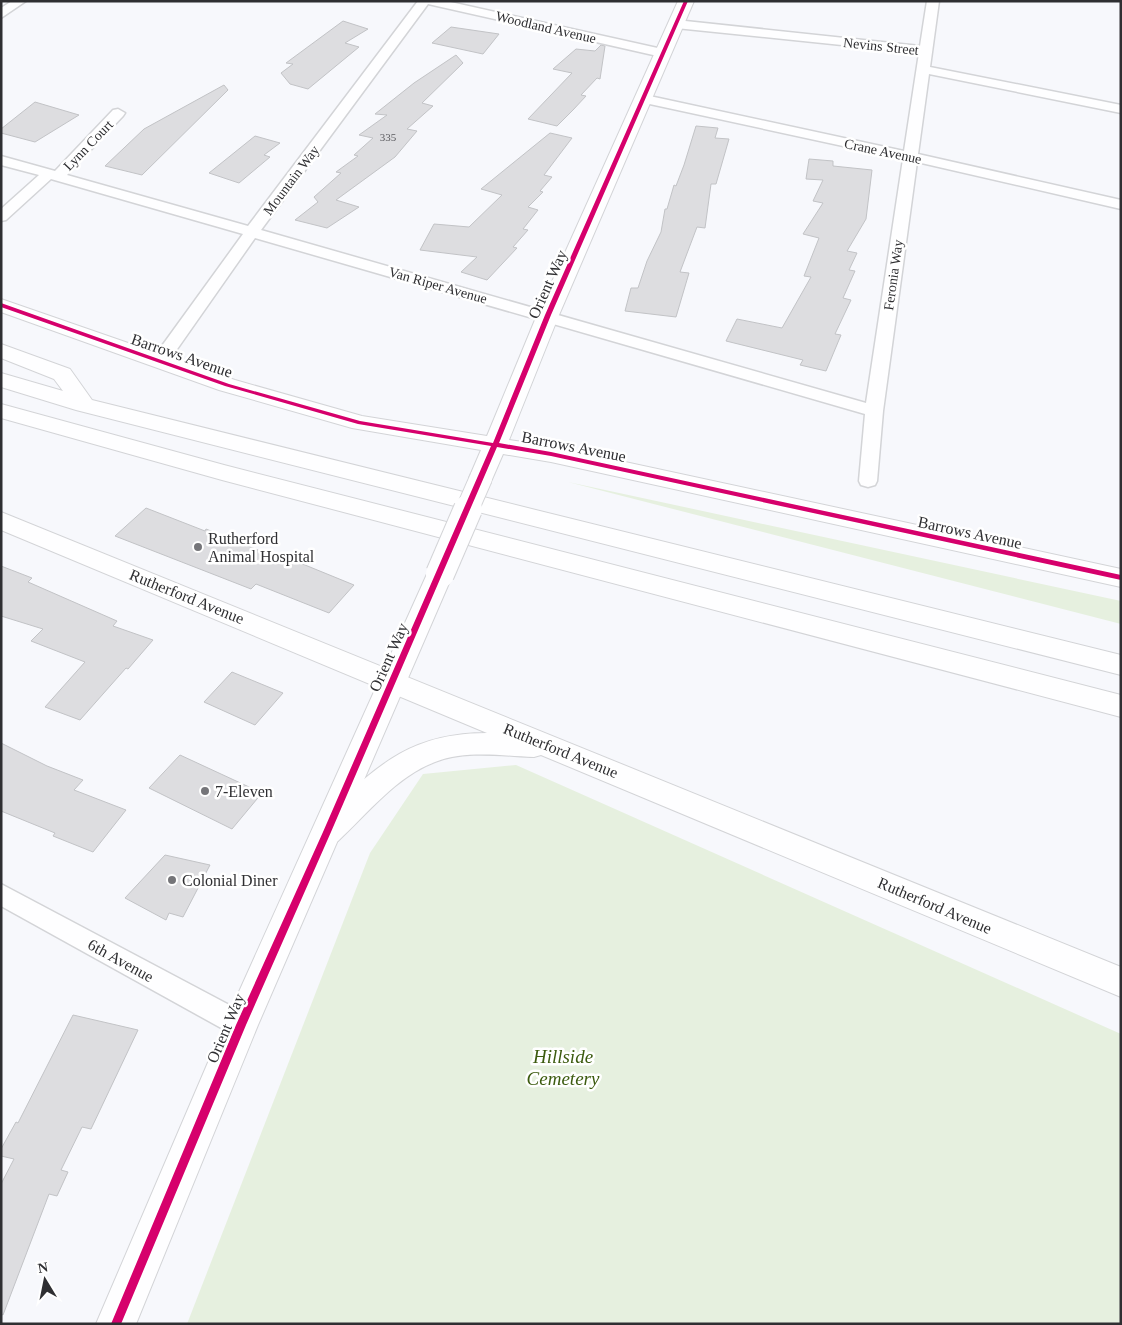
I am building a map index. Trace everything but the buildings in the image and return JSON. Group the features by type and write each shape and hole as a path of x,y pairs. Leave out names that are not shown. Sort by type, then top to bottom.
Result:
{"main road":[{"name":"Orient Way","path":"116,1324 240,1025 440,574 548,315 645,99 662,54 686,1"},
{"name":"Barrows Avenue","path":"1,305 260,396 360,424 551,454 1121,578"},
{"path":"1,350 62,374 84,405"},
{"path":"1,380 84,405 1121,665"},
{"path":"1,411 222,472 1121,706"},
{"name":"Rutherford Avenue","path":"1,520 558,748 1121,982"},
{"path":"327,832 399,768 425,753 452,747 491,744 558,748"}],"street":[{"path":"1,14 20,1"},
{"name":"Mountain Way","path":"160,361 252,232 424,1"},
{"name":"Woodland Avenue","path":"429,1 662,54"},
{"path":"925,50 933,1"},
{"name":"Nevins Street","path":"676,24 925,50 923,68 1121,109"},
{"name":"Feronia Way","path":"868,481 874,411 923,68"},
{"name":"Crane Avenue","path":"645,99 909,156 1121,205"},
{"name":"Lynn Court","path":"1,217 53,176 118,113"},
{"name":"Van Riper Avenue","path":"1,160 548,315 874,411"},
{"name":"6th Avenue","path":"1,894 240,1025"}],"green space":[{"path":"568,482 1121,601 1121,624"},
{"name":"Hillside Cemetery","path":"516,765 1121,1034 1121,1324 187,1324 370,853 423,774"}],"cycle path":[{"path":"116,1324 241,1025 327,832 495,445 548,315 686,1"},
{"path":"1,305 227,385 360,423 551,454 1121,578"}],"place":[{"name":"Rutherford Animal Hospital","path":"198,547"},
{"name":"7-Eleven","path":"205,791"},
{"name":"Colonial Diner","path":"172,880"}]}
